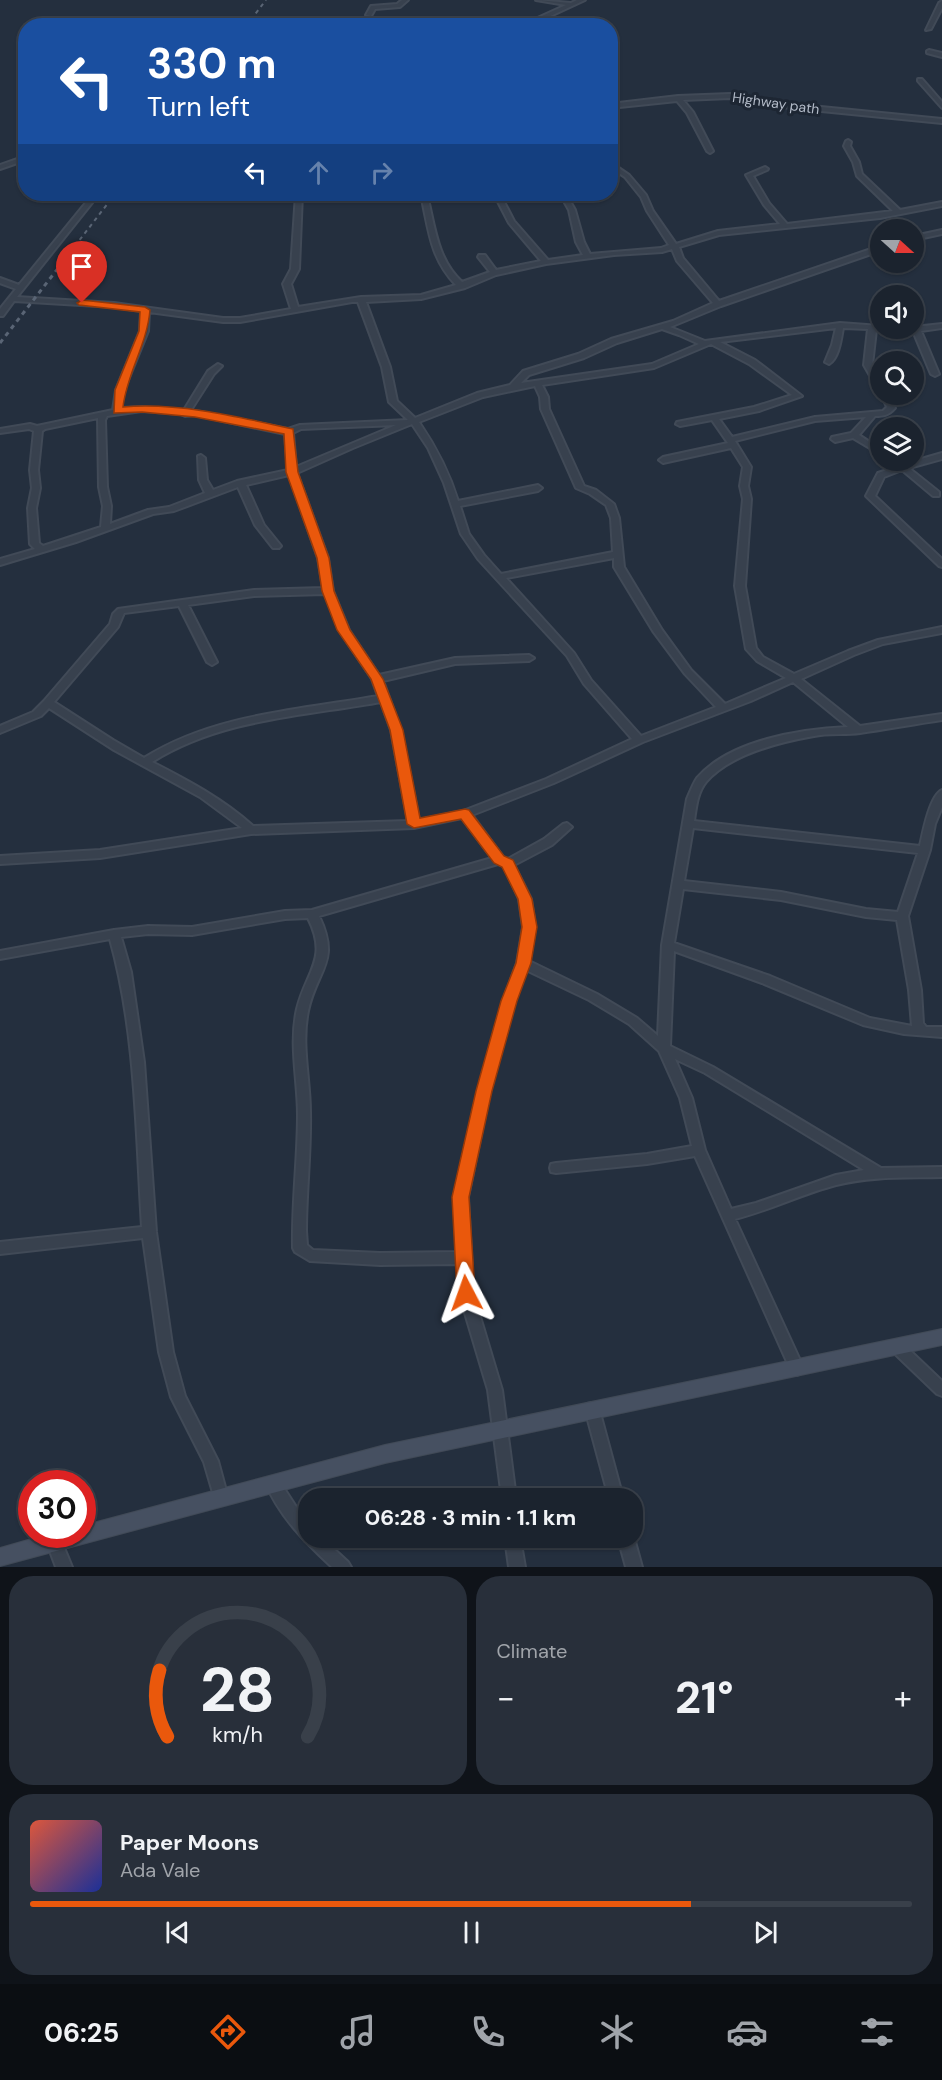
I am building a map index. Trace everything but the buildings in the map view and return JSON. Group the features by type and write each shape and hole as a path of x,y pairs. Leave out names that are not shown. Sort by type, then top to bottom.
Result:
{"main road":[{"path":"96,1532 386,1454 500,1428 798,1369 942,1337"},
{"path":"0,1557 35,1548"}],"street":[{"path":"369,15 373,7 398,6 405,0"},
{"path":"539,0 570,4"},
{"path":"539,18 582,0"},
{"path":"928,29 942,3"},
{"path":"929,52 942,55"},
{"path":"920,80 942,106"},
{"name":"Highway path","path":"618,105 678,98 730,96 778,105 941,121"},
{"path":"678,98 690,112 710,151"},
{"path":"848,142 847,146 856,162 859,176 897,211"},
{"path":"0,167 18,161"},
{"path":"765,169 749,175 766,204 785,226"},
{"path":"618,170 627,176 644,196 662,232 675,247 680,259 717,304"},
{"path":"0,314 90,201"},
{"path":"295,310 287,284 295,269 299,201"},
{"path":"425,201 432,237 449,273 455,282 462,286"},
{"path":"500,201 511,222 546,262"},
{"path":"566,201 572,210 580,242 587,256"},
{"path":"13,299 114,305 223,320 240,320 361,299 421,297 462,286 494,273 546,262 675,247 704,236 880,216 942,204"},
{"path":"924,236 942,232"},
{"path":"513,387 526,373 581,356 717,304 870,252"},
{"path":"482,257 494,273"},
{"path":"0,280 21,288"},
{"path":"361,299 386,367 393,402 416,422 432,447 465,534 499,577 571,656 587,682 639,740"},
{"path":"117,411 120,390 144,331 145,310"},
{"path":"0,562 151,512 171,509 240,483 292,472 350,446 480,395 513,387 654,366 708,342 840,325 870,328"},
{"path":"828,362 836,345 840,325"},
{"path":"924,328 942,326"},
{"path":"661,327 708,342 752,363 798,396 756,409 680,424"},
{"path":"920,339 935,374"},
{"path":"185,414 211,373 218,366"},
{"path":"538,384 544,397 545,409 580,488 602,498 613,509 619,567 658,631 688,672 723,708"},
{"path":"663,460 815,418 885,413 891,408 890,405"},
{"path":"38,430 51,424 103,416 117,411 142,409 289,432 300,427 416,422"},
{"path":"835,439 854,435 872,415"},
{"path":"103,416 101,420 103,487 106,506 105,528"},
{"path":"714,417 747,467 744,486 747,499 740,586 751,649 760,659 795,679 858,730"},
{"path":"0,431 30,426 38,430"},
{"path":"38,430 34,470 36,488 32,508 35,544 41,549"},
{"path":"289,432 292,472 323,558 328,591 344,630 377,679 396,730 414,824"},
{"path":"854,435 870,445"},
{"path":"924,461 942,456"},
{"path":"201,458 203,480 210,493"},
{"path":"892,471 881,475 870,496 942,564"},
{"path":"908,471 936,494"},
{"path":"240,483 263,534 276,546"},
{"path":"455,504 538,488"},
{"path":"499,577 618,554"},
{"path":"0,730 37,714 115,625 121,611 254,593 328,591"},
{"path":"183,604 212,662"},
{"path":"0,860 100,854 250,830 414,824 465,814 550,781 639,740 795,679 880,642 942,630"},
{"path":"377,679 455,661 529,658"},
{"path":"145,762 160,751 184,740 233,724 385,698"},
{"path":"48,703 145,762 206,793 250,830"},
{"path":"798,1369 699,1150 686,1098 664,1048 668,945 692,799 700,782 713,769 739,754 768,743 816,732 858,730 942,717"},
{"path":"923,1030 917,1024 915,990 902,916 925,850 930,824 942,793"},
{"path":"465,814 503,862 525,899 530,927 524,963 509,1001 484,1091 461,1197 466,1293 495,1390 507,1488"},
{"path":"689,824 925,850"},
{"path":"0,955 114,934 148,930 192,931 285,915 312,914 503,862 548,842 567,827"},
{"path":"677,884 781,896 866,912 902,916"},
{"path":"312,914 322,931 325,946 322,960 303,1006 299,1031 298,1059 304,1108 300,1248 310,1255 380,1259 464,1258"},
{"path":"114,934 125,972 138,1062 149,1232 166,1352 178,1397 211,1461 221,1498"},
{"path":"668,945 781,985 875,1024 900,1030 942,1032"},
{"path":"524,963 592,997 633,1021 664,1048 742,1089 879,1173"},
{"path":"556,1168 647,1159 699,1150"},
{"path":"728,1215 757,1208 836,1180 879,1173 942,1172"},
{"path":"0,1248 149,1232"},
{"path":"896,1346 942,1390"},
{"path":"592,1409 613,1488"},
{"path":"273,1484 298,1522"},
{"path":"57,1548 64,1567"},
{"path":"323,1548 343,1567"},
{"path":"514,1548 517,1567"},
{"path":"629,1548 634,1567"}],"railway":[{"path":"252,18 266,0"},
{"path":"65,259 110,201"},
{"path":"0,343 66,258"}],"route":[{"path":"82,303 145,310 144,331 126,381 120,390 117,411 142,409 195,414 289,432 292,472 323,558 328,591 344,630 377,679 396,730 414,824 465,814 499,860 508,864 525,899 530,927 524,963 509,1001 484,1091 461,1197 466,1293"}]}
